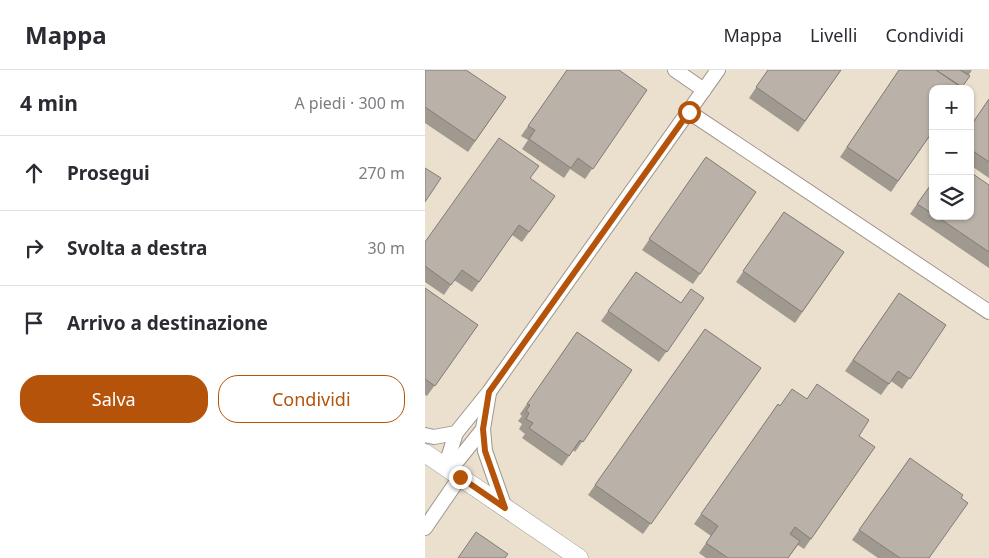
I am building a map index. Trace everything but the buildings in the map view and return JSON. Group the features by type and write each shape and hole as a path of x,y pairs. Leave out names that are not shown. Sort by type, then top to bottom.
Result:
{"street":[{"path":"675,70 705,90"},
{"path":"454,473 449,455 456,433 489,392 718,70"},
{"path":"689,112 989,312"},
{"path":"489,392 483,429 485,451 505,508"},
{"path":"425,528 454,473 459,459 483,429"},
{"path":"425,435 434,437 456,433"},
{"path":"425,453 579,558"}],"shaded area":[{"path":"425,70 989,70 989,558 425,558"}],"route":[{"path":"460,477 505,508 485,451 483,429 489,392 689,112"}]}
